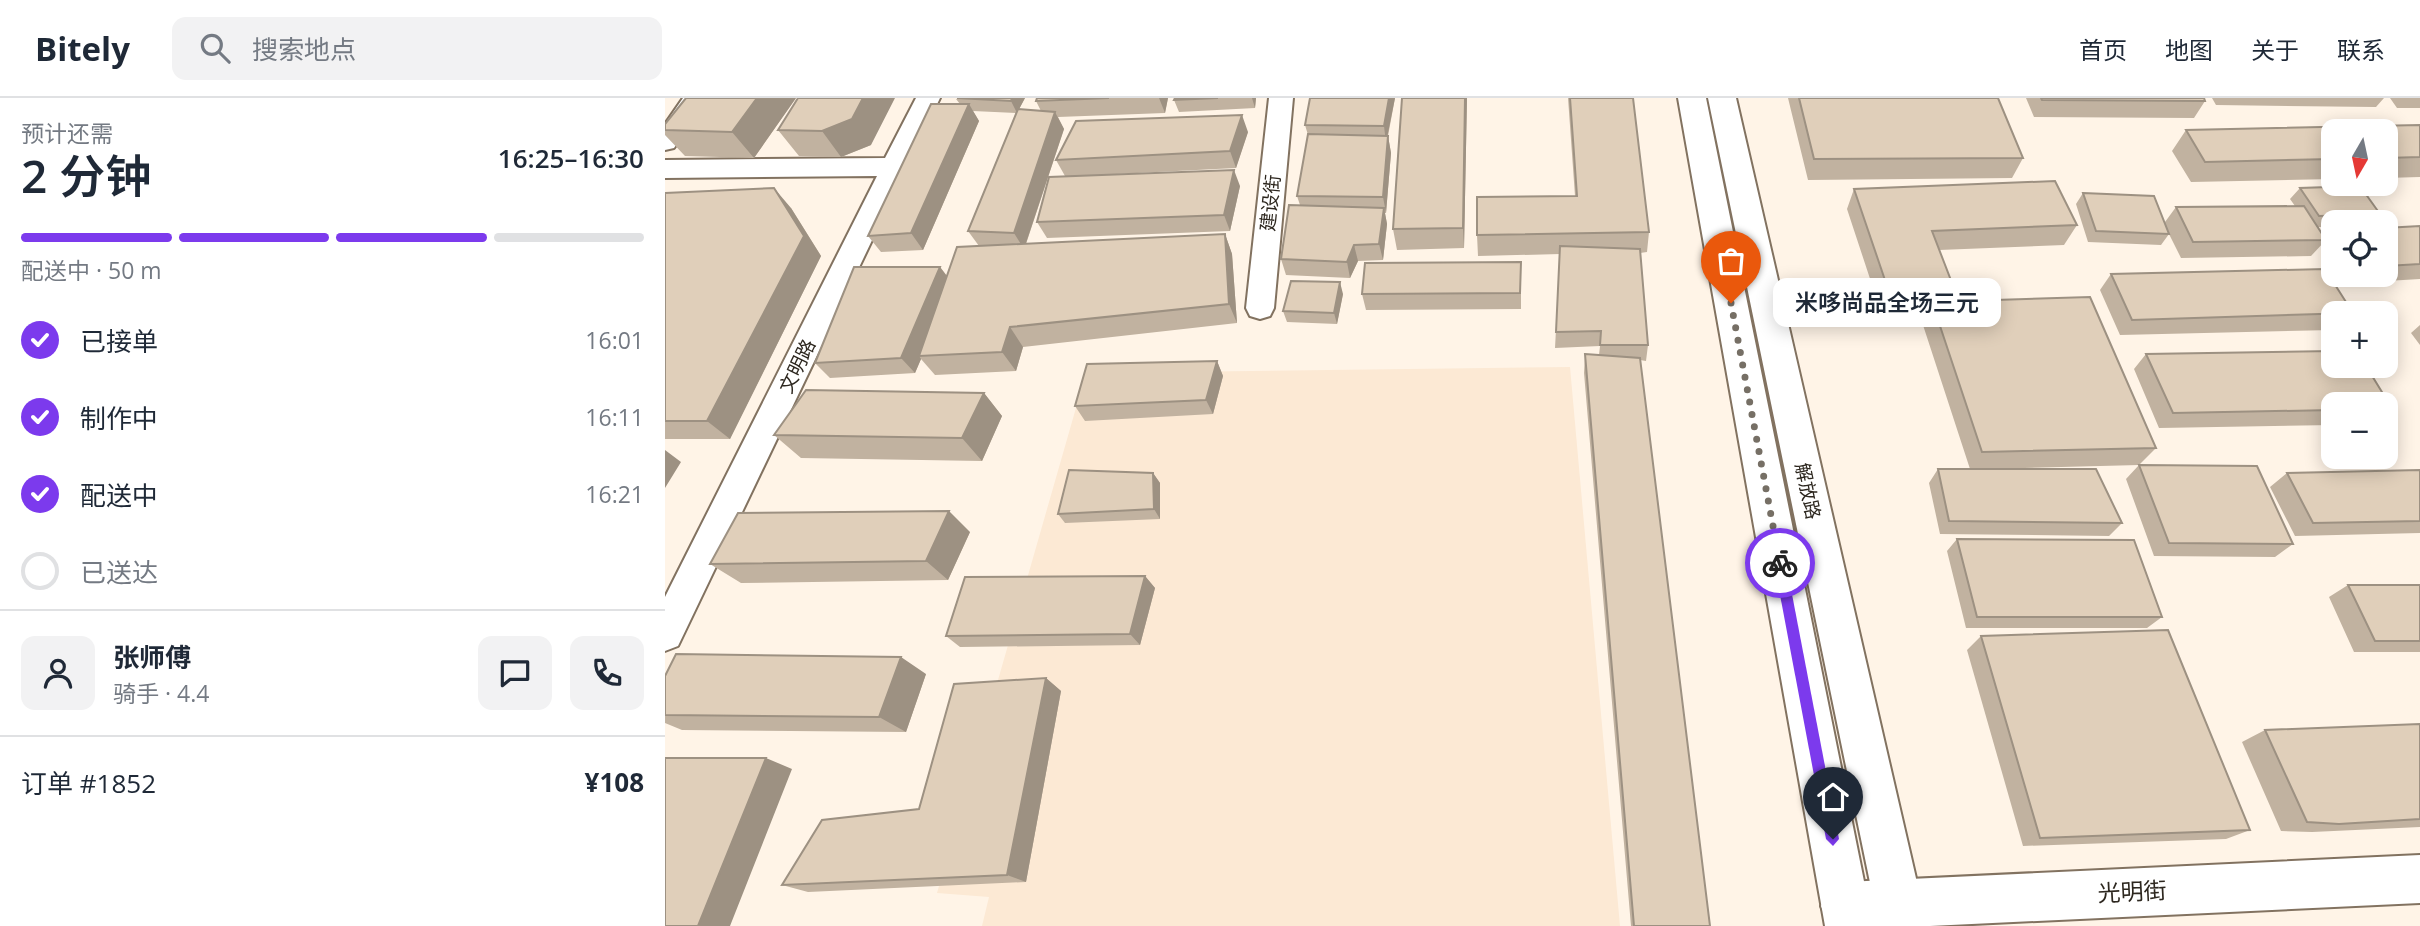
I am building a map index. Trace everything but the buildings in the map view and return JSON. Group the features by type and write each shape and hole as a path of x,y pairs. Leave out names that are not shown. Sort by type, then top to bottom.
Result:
{"main road":[{"name":"解放路","path":"1692,98 1847,916"},
{"name":"解放路","path":"1722,98 1900,914"},
{"name":"光明街","path":"1847,916 2420,879"}],"street":[{"path":"665,142 696,98"},
{"name":"文明路","path":"665,634 928,98"},
{"name":"建设街","path":"1260,308 1281,98"},
{"path":"665,169 894,167"}],"shaded area":[{"path":"1570,367 1620,926 982,926 989,897 937,893 1086,373"}],"way so far":[{"path":"1731,303 1780,563"}],"place":[{"name":"米哆尚品全场三元","path":"1731,303"}],"route":[{"path":"1780,563 1833,839"}]}
